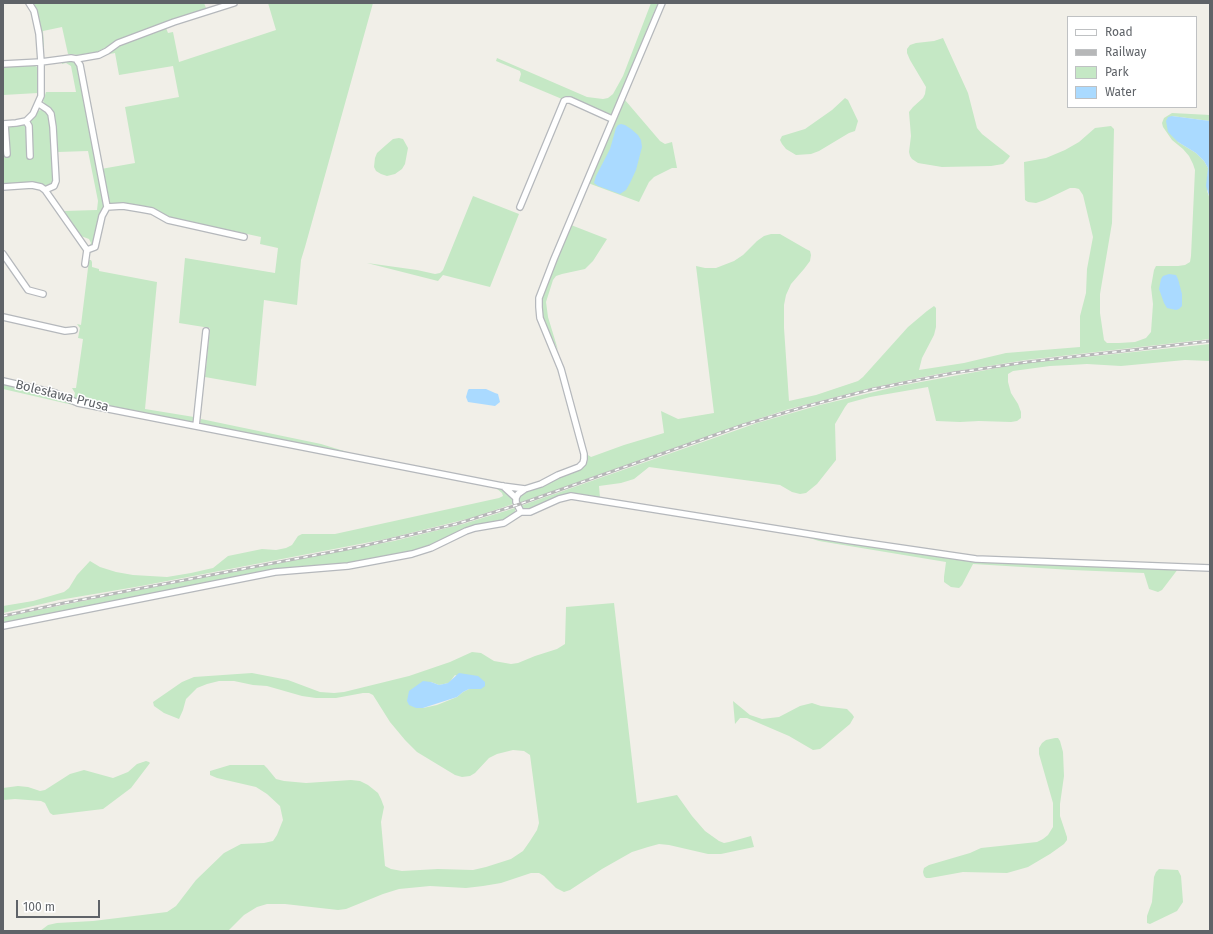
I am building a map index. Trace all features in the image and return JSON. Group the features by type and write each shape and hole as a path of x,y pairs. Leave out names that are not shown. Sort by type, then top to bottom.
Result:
{"street":[{"path":"6,154 4,124 26,120 33,114 39,104 42,91 41,62 36,21 32,7 29,3"},
{"path":"3,64 41,62 72,58 76,59 99,55 118,43 174,22 234,3"},
{"path":"516,498 518,494 525,489 541,484 558,475 579,467 583,463 584,454 561,369 540,318 539,302 554,259 662,3"},
{"path":"76,59 80,65 107,207 102,216 95,247 87,250"},
{"path":"520,207 566,100 570,100 612,119"},
{"path":"39,104 51,114 54,127 56,181 54,186 45,190"},
{"path":"26,120 29,126 30,156"},
{"path":"3,187 32,185 41,187 45,190 87,250 85,264"},
{"path":"107,207 123,206 141,208 152,211 168,220 244,236"},
{"path":"3,254 28,290 43,294"},
{"path":"3,318 65,331 74,330"},
{"path":"196,426 206,331"},
{"name":"Bolesława Prusa","path":"3,382 55,393 78,403 502,486 525,489"},
{"path":"502,486 516,498 516,502 521,512"},
{"path":"3,626 275,572 348,566 412,554 423,551 449,538 475,528 504,523 521,512 530,512 565,497 578,496 846,540 976,559 1210,568"}],"green space":[{"path":"34,3 204,3 206,8 114,43 97,52 78,55 68,54 62,27 43,31 43,47"},
{"path":"268,3 373,3 301,260 297,305 264,300 256,386 205,377 210,328 179,323 185,258 275,273 278,248 260,244 261,237 110,203 101,169 135,163 125,107 179,97 173,66 119,75 115,53 104,55 120,45 166,28 168,33 173,32 179,62 276,30"},
{"path":"651,3 658,3 612,114 566,97 562,99 519,81 521,74 520,71 496,61 497,58 587,97 603,99 608,98 613,94 623,76"},
{"path":"943,38 968,93 977,128 982,134 1010,156 1003,164 991,166 942,167 918,163 910,156 911,136 909,112 923,98 926,87 910,60 907,49 910,45 916,43 934,41"},
{"path":"71,60 75,61 78,67 105,206 94,245 89,247 91,243 89,239 81,236 64,211 97,210 98,201 88,151 58,152 54,115 43,101 46,92 76,92 71,66 66,63 62,64 62,62"},
{"path":"13,65 14,67 33,65 37,67 38,93 3,95 3,66"},
{"path":"845,98 848,100 858,121 855,131 811,154 796,155 786,149 782,144 780,140 782,136 805,129 832,110"},
{"path":"625,100 660,141 665,144 672,142 677,168 672,168 654,177 649,182 639,202 588,183"},
{"path":"46,110 51,118 54,180 47,186 37,183 3,184 3,126 25,124 33,118 37,111"},
{"path":"1172,113 1210,115 1210,121 1172,116 1178,142 1196,153 1204,161 1208,168 1207,191 1210,199 1210,339 1026,360 938,374 871,388 789,409 739,425 519,503 519,497 525,492 545,485 584,466 587,463 588,455 591,457 664,433 661,411 678,419 714,413 696,266 716,268 734,261 743,255 757,241 764,236 771,234 780,234 810,251 811,255 810,261 791,284 786,295 784,305 789,401 816,395 858,381 908,327 934,306 936,308 936,327 934,335 922,358 919,370 964,363 1006,353 1080,347 1080,316 1086,293 1087,269 1093,237 1083,195 1079,189 1070,188 1036,203 1028,202 1025,200 1024,162 1046,158 1065,150 1079,142 1095,128 1111,126 1114,129 1112,223 1100,294 1100,313 1104,340 1107,343 1119,343 1135,342 1146,338 1151,332 1153,304 1151,287 1156,266 1185,265 1190,262 1191,256 1195,170 1189,156 1172,140 1163,127 1162,123 1164,118"},
{"path":"393,139 403,139 408,148 405,164 402,169 395,174 387,176 381,174 376,171 374,167 377,153"},
{"path":"473,196 519,214 490,287 443,275 438,281 367,263 435,274 440,273 443,270"},
{"path":"571,225 607,239 593,261 585,269 556,276 553,280 546,302 548,317 558,350 546,327 542,315 542,299 545,287"},
{"path":"89,260 92,262 92,267 99,269 99,271 157,282 145,409 194,417 192,423 74,398 75,393 72,388 76,388 83,339 78,338 80,328 77,324 81,325"},
{"path":"1210,344 1210,361 1185,360 1121,366 1087,364 1050,366 1013,371 1008,374 1008,382 1011,393 1021,412 1021,418 1017,421 1011,422 936,421 928,387 870,397 848,403 835,424 836,460 817,484 806,493 800,494 792,492 780,485 649,467 634,479 621,483 599,486 600,498 570,494 558,496 531,509 523,509 520,506 757,423 820,405 899,386 1019,364"},
{"path":"3,384 55,396 73,405 3,389"},
{"path":"201,419 321,444 357,455 202,425 200,423"},
{"path":"496,488 501,489 513,500 513,504 471,518 386,539 141,586 59,600 3,613 3,606 33,601 64,592 69,588 77,575 90,561 100,567 133,575 167,577 191,573 213,568 228,556 262,549 276,550 286,548 292,545 298,536 302,534 335,534 503,496 502,493"},
{"path":"515,508 515,513 502,521 466,529 421,550 351,564 262,572 3,624 4,617 394,541 463,524"},
{"path":"794,533 959,559 1178,569 1162,590 1158,592 1149,589 1144,573 973,564 959,588 951,587 944,582 946,562 819,541"},
{"path":"614,603 637,803 677,795 705,831 719,841 724,843 751,836 754,847 721,854 708,854 659,844 632,852 570,890 564,892 556,888 539,873 531,873 501,883 483,886 466,888 430,886 399,889 346,909 338,910 285,904 267,904 257,907 244,915 228,931 40,931 48,925 57,923 93,921 167,912 176,906 196,880 224,853 241,844 273,841 283,820 280,806 267,794 256,787 210,775 210,771 230,765 264,765 276,779 284,781 306,783 351,780 360,781 368,785 378,793 384,807 381,822 385,866 391,869 402,871 438,869 473,870 511,859 523,851 537,830 539,823 530,755 524,751 513,750 497,754 489,758 475,773 470,776 462,777 455,775 417,752 390,722 373,695 369,693 336,698 316,698 302,696 267,686 234,681 219,681 197,688 186,699 179,719 164,713 154,706 153,702 182,682 194,677 252,673 288,680 320,692 334,693 344,692 409,676 450,662 472,652 481,653 494,661 511,664 518,663 557,649 565,644 566,607","holes":["455,675 481,689 469,689 457,697 437,705 416,708 431,682 439,685 449,683"]},
{"path":"733,701 750,715 762,719 779,717 800,706 812,703 821,706 847,709 854,717 850,724 824,746 820,749 813,750 789,736 747,718 740,718 735,724"},
{"path":"1058,738 1060,741 1063,752 1064,776 1060,816 1067,837 1064,844 1028,867 1007,873 963,872 926,878 923,872 924,868 929,865 970,853 981,848 1037,842 1048,835 1053,827 1053,803 1039,754 1039,748 1046,740"},
{"path":"146,761 150,763 131,788 103,809 53,815 50,813 45,803 41,801 15,799 3,800 3,788 18,786 28,787 40,791 45,790 70,774 84,770 113,778 128,772 137,764"},
{"path":"1159,869 1178,870 1181,876 1183,902 1177,911 1150,924 1147,923 1147,916 1152,902 1154,877"}],"water":[{"path":"1172,116 1210,121 1210,199 1206,186 1208,168 1204,161 1196,153 1178,142 1168,132 1166,121 1168,117"},
{"path":"621,124 625,125 638,135 641,140 642,147 636,170 630,183 626,190 620,194 598,186 594,183 610,149 616,128"},
{"path":"1169,274 1176,275 1182,294 1182,306 1176,310 1167,308 1159,289 1163,276"},
{"path":"469,389 486,389 498,394 500,402 495,406 468,402 466,397"},
{"path":"459,673 478,676 485,682 485,686 481,689 469,689 457,697 423,708 416,708 409,705 407,701 409,691 423,681 439,685 448,683"}],"railway":[{"path":"3,616 363,546 456,524 517,505 743,425 807,406 873,389 953,373 1027,362 1210,341"}]}
